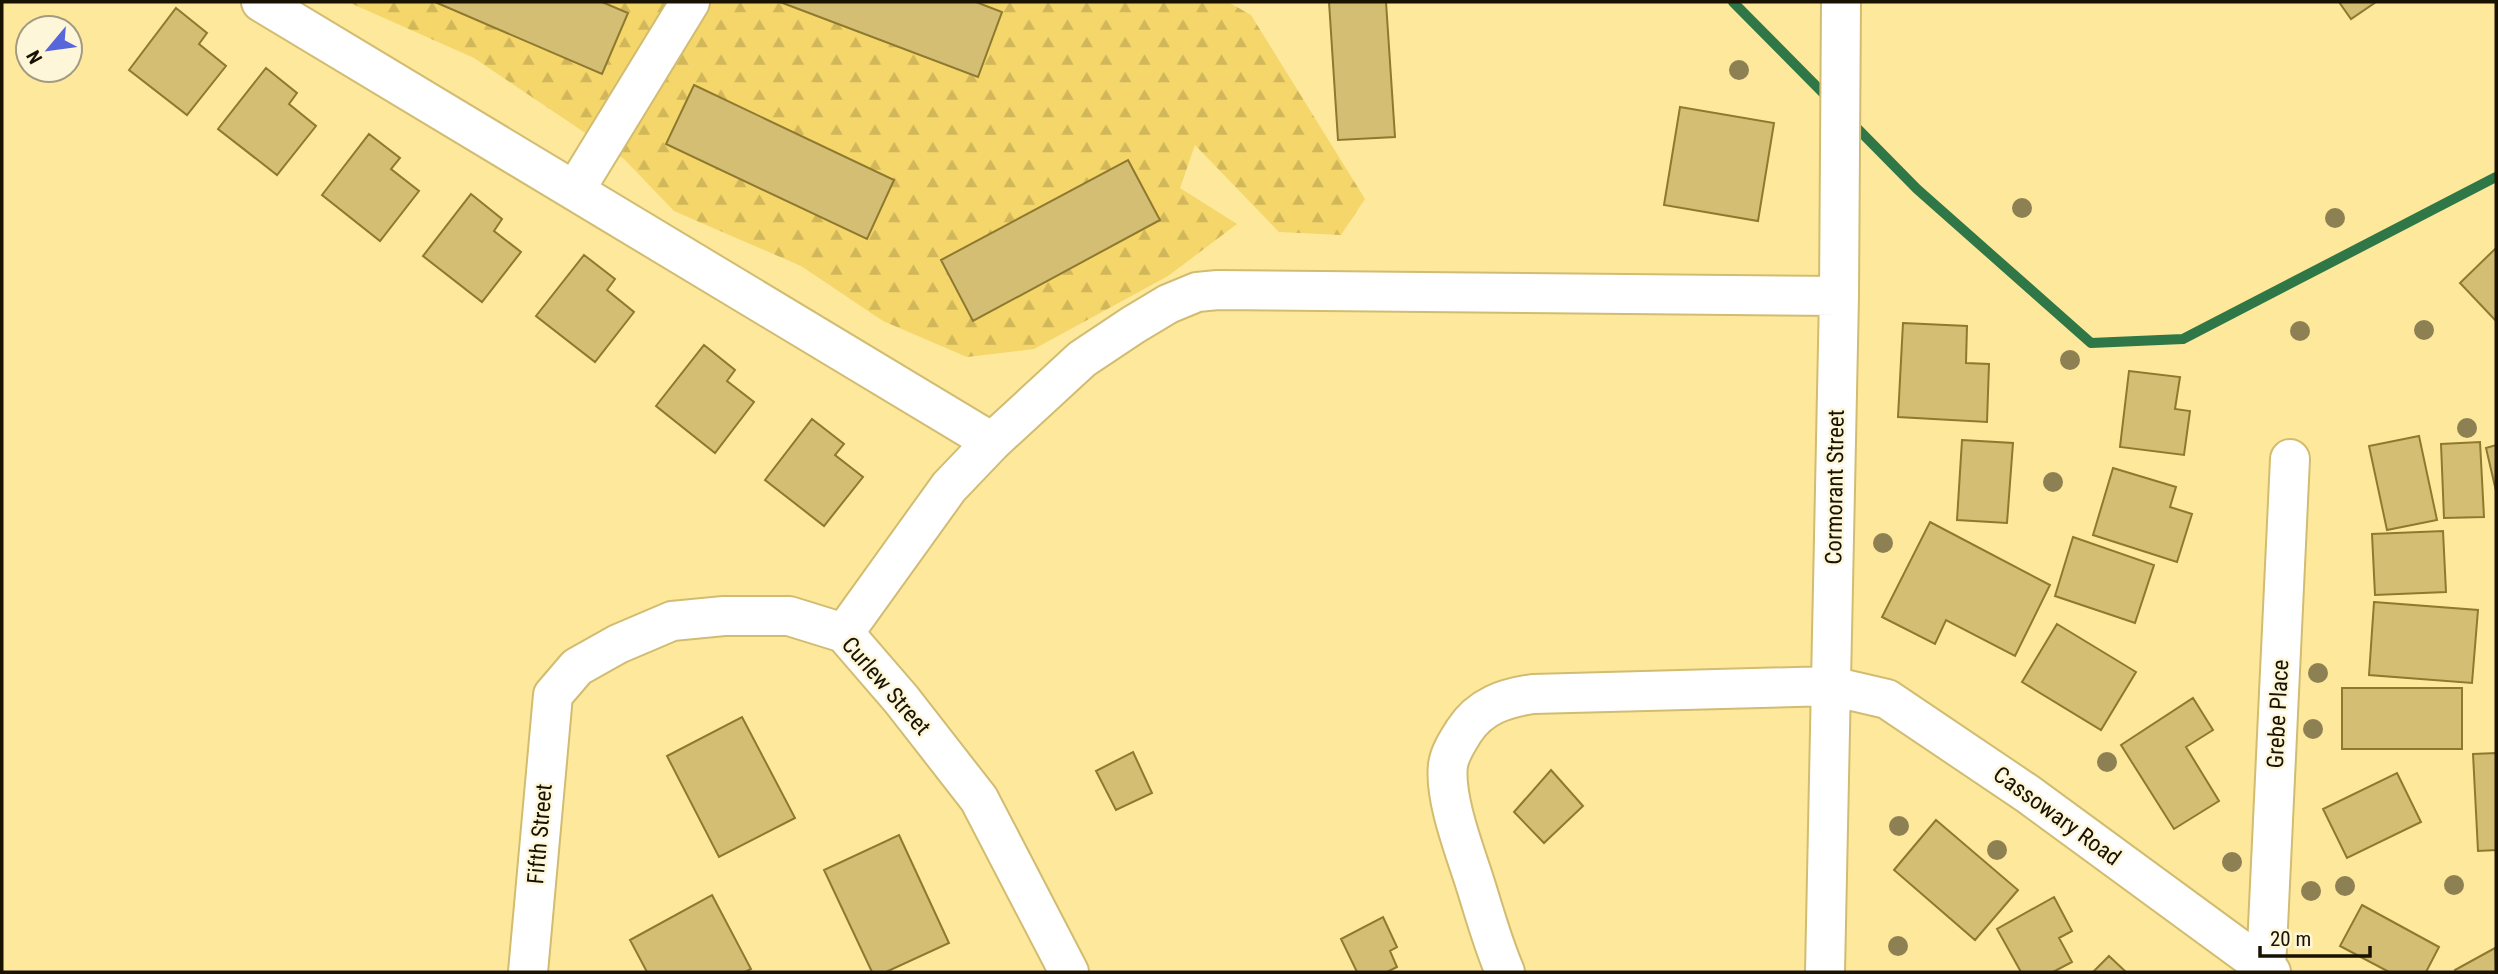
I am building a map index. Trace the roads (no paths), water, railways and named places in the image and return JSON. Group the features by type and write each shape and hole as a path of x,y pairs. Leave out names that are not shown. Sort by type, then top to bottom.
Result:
{"street":[{"path":"261,2 992,442"},
{"path":"575,190 690,2"},
{"name":"Cormorant Street","path":"1825,972 1839,296 1841,10"},
{"path":"844,633 949,487 992,442 1082,359 1168,304 1197,292 1232,290 1839,296"},
{"name":"Grebe Place","path":"2268,970 2290,459"},
{"name":"Curlew Street","path":"553,695 577,667 618,644 673,621 724,616 789,616 844,633 901,699 979,799 1069,972"},
{"name":"Cassowary Road","path":"1505,972 1492,942 1459,834 1448,782 1448,764 1452,752 1469,723 1485,708 1510,697 1533,694 1830,686 1887,699 2028,794 2268,970"},
{"name":"Fifth Street","path":"528,972 553,695"}],"waterway":[{"path":"1733,2 1831,101"},
{"path":"1849,120 1917,189 2091,343 2183,339 2496,177"}]}
